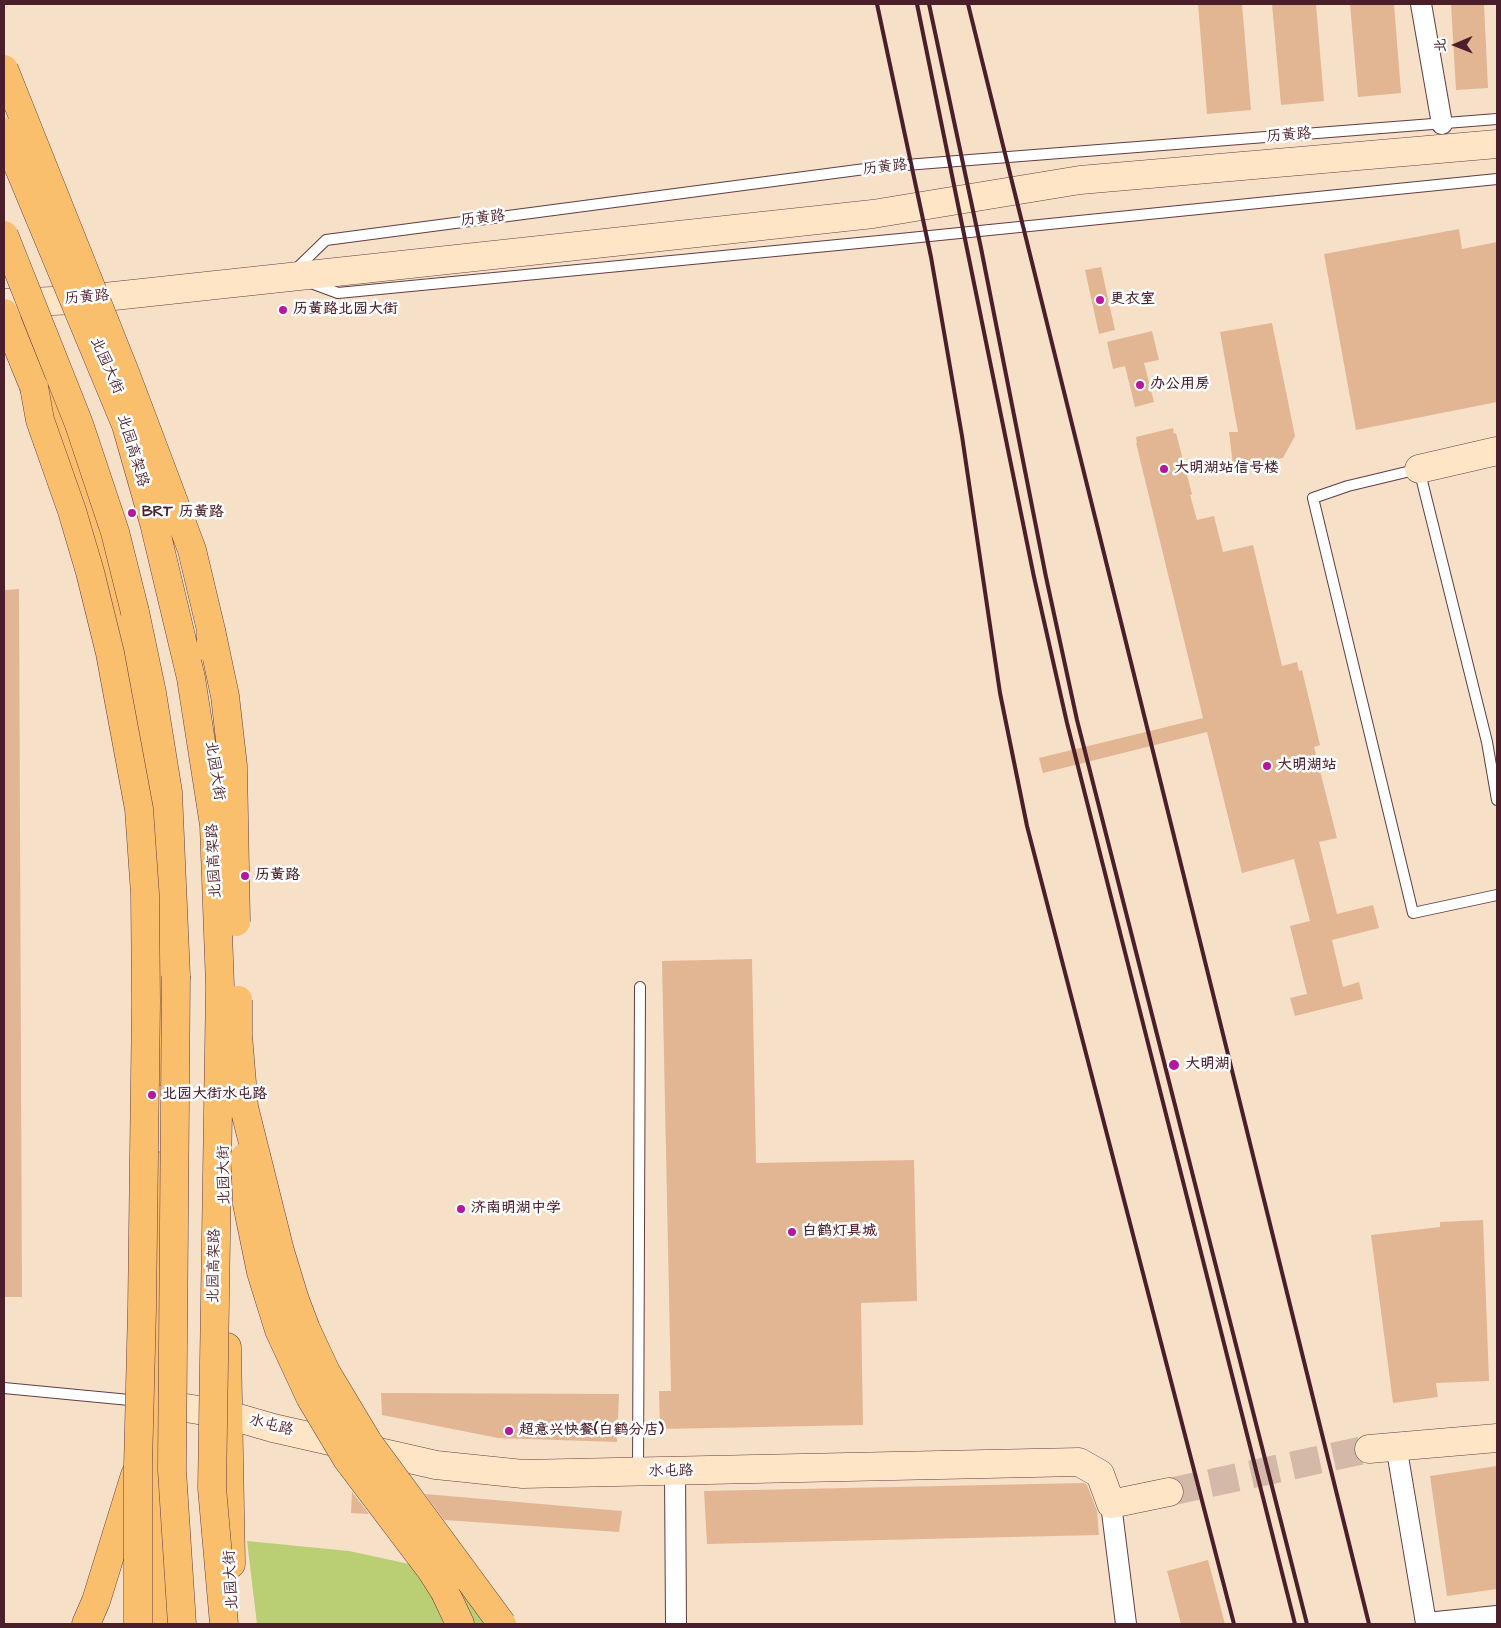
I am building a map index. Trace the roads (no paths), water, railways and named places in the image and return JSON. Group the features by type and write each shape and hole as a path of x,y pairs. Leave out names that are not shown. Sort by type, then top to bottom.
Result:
{"main road":[{"path":"4,69 126,375 192,550 211,630 225,696 233,766 238,1035 244,1108 247,1204 261,1272 279,1330 310,1397 347,1459 431,1570 445,1592 460,1624"},
{"name":"北园大街","path":"4,102 39,186 76,300 124,405 189,617 220,806 225,952 224,1149 229,1534 234,1624"},
{"name":"北园高架路","path":"4,132 126,425 154,523 191,678 214,825 220,986 212,1488 224,1624"},
{"path":"4,235 79,424 115,532 135,612 152,693 168,792 176,976 172,1470 182,1624"},
{"path":"4,313 34,387 40,420 72,511 93,581 110,653 139,810 145,894 146,1002 138,1466 138,1624"},
{"path":"34,387 52,413 103,558 120,619 153,801 160,888 163,1099 156,1403 157,1514 165,1624"},
{"path":"126,425 192,550"},
{"path":"211,630 214,825"},
{"path":"144,1165 176,976"},
{"path":"244,1108 295,1300 326,1372 368,1442 502,1624"},
{"path":"142,1308 172,1470"},
{"path":"86,1624 96,1601 138,1466"}],"street":[{"path":"1421,4 1442,124"},
{"name":"历黄路","path":"4,303 76,300 873,214 1080,180 1497,144"},
{"path":"1419,469 1497,451"},
{"name":"水屯路","path":"156,1403 228,1415 273,1428 436,1465 523,1474 1078,1462 1100,1474 1111,1504"},
{"path":"1369,1449 1396,1445 1497,1438"},
{"path":"1396,1445 1426,1623 1497,1616"},
{"path":"675,1472 676,1624"},
{"path":"1126,1624 1111,1504 1168,1492"}],"lane":[{"name":"历黄路","path":"1497,119 880,168 326,240 290,276 338,293 1497,180"},
{"path":"1497,800 1487,742 1419,469 1348,486 1313,498 1413,913 1497,895"},
{"path":"638,1472 640,987"},
{"path":"4,1388 156,1403"}],"tunnel":[{"path":"1169,1492 1369,1449"}],"railway":[{"path":"877,4 931,257 962,436 1000,693 1027,826 1234,1624"},
{"path":"917,4 1034,577 1067,723 1295,1624"},
{"path":"929,4 981,248 1046,577 1077,720 1307,1624"},
{"path":"968,4 1369,1624"}],"place":[{"name":"更衣室","path":"1100,300"},
{"name":"历黄路北园大街","path":"283,310"},
{"name":"办公用房","path":"1140,385"},
{"name":"大明湖站信号楼","path":"1164,469"},
{"name":"BRT 历黄路","path":"132,513"},
{"name":"大明湖站","path":"1267,766"},
{"name":"历黄路","path":"245,876"},
{"name":"大明湖","path":"1174,1065"},
{"name":"北园大街水屯路","path":"152,1095"},
{"name":"济南明湖中学","path":"461,1209"},
{"name":"白鹤灯具城","path":"792,1232"},
{"name":"超意兴快餐(白鹤分店)","path":"509,1431"}]}
